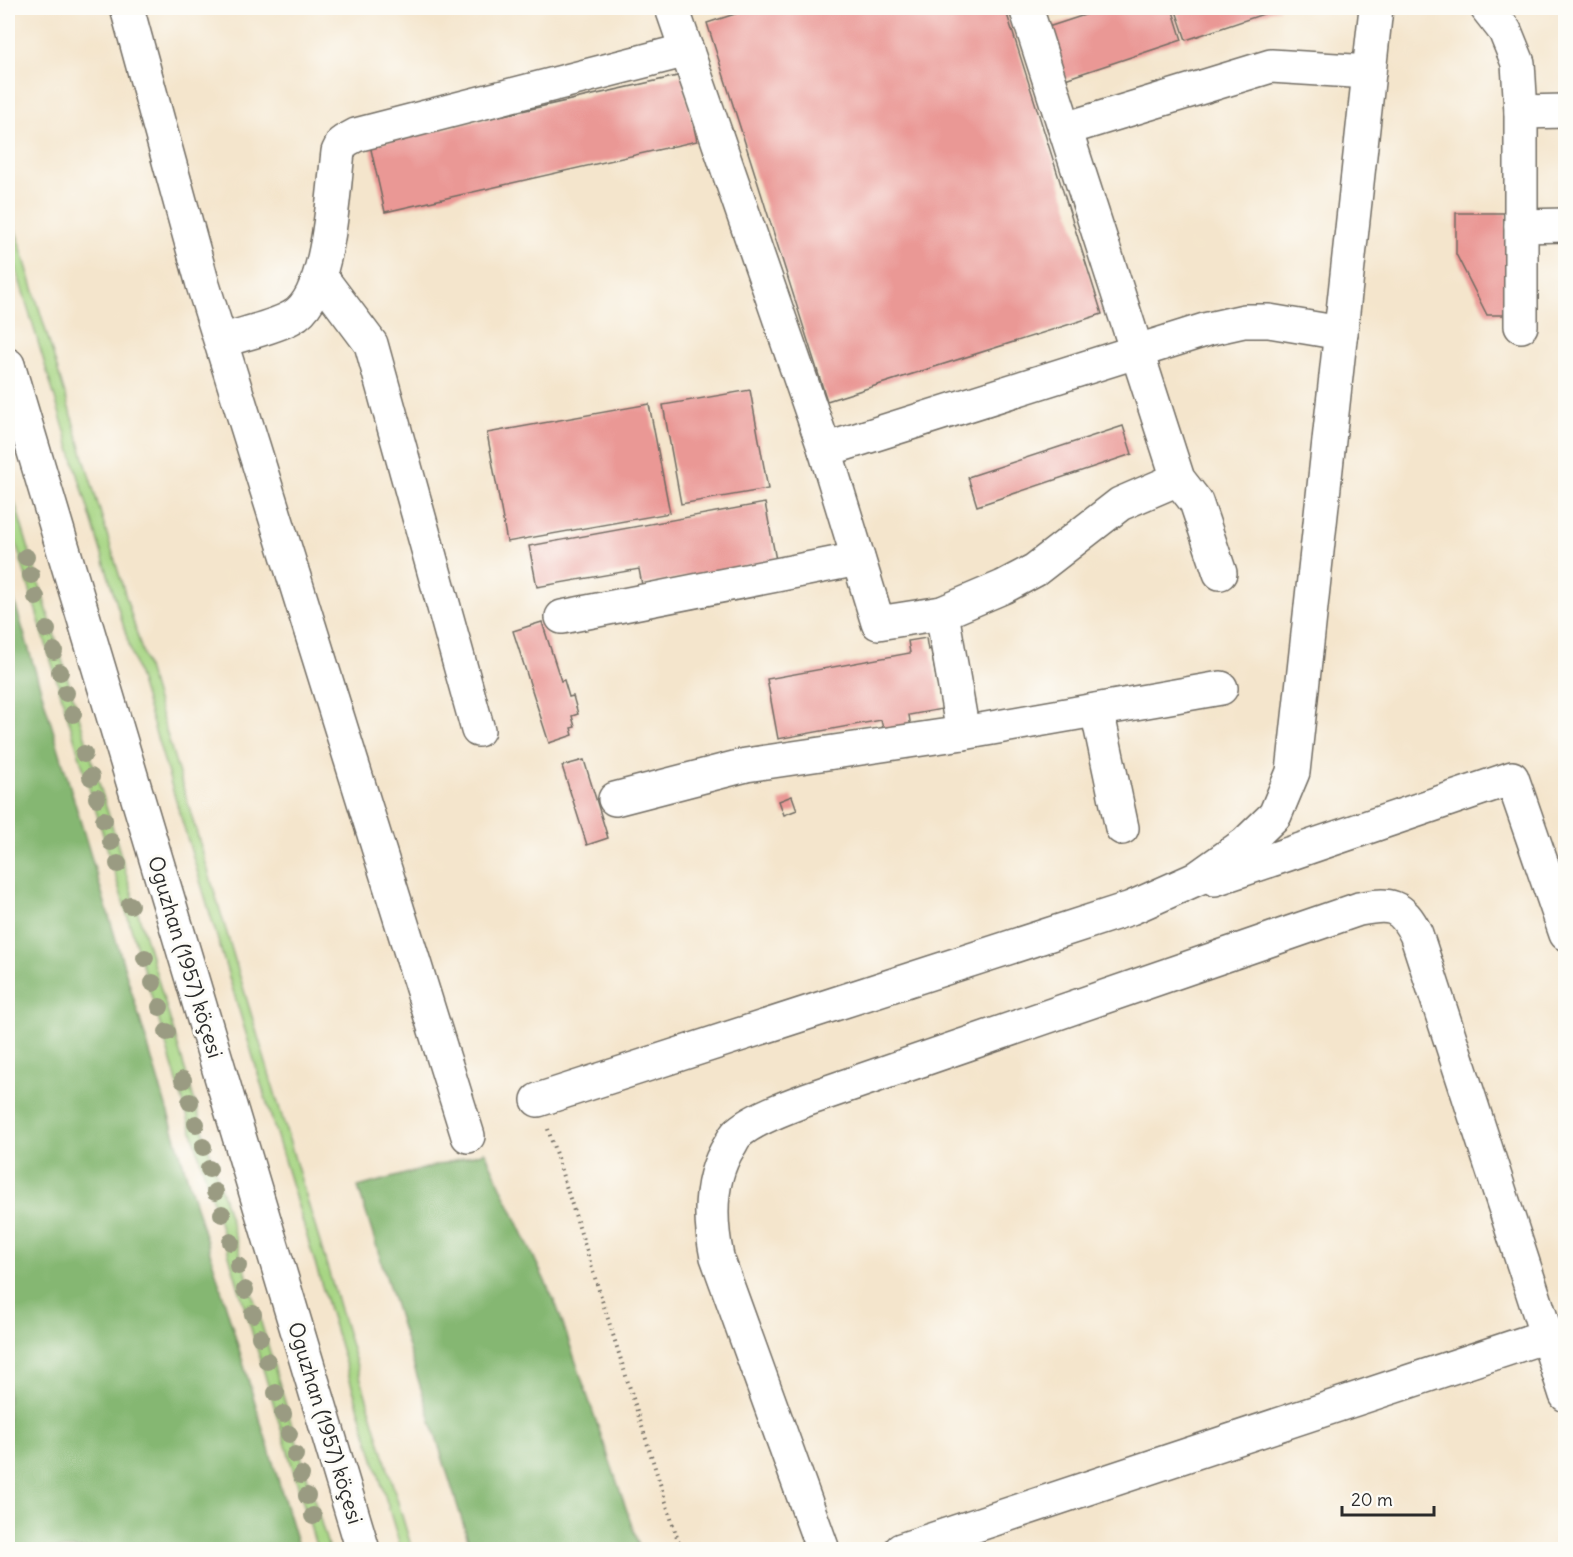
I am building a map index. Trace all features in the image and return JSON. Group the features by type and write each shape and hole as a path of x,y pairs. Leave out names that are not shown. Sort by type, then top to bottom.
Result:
{"main road":[{"path":"127,8 203,285 468,1136"},
{"path":"672,8 825,450 878,623 942,613 1003,587 1035,570 1120,504 1178,479"},
{"path":"1026,8 1178,479 1196,502 1220,573"},
{"path":"1131,908 1196,879 1245,844 1275,815 1293,772 1376,8"},
{"path":"1487,8 1505,31 1518,63 1521,112 1521,326"},
{"path":"222,341 293,317 308,304 321,276 338,152 343,142 356,135 687,50"},
{"path":"1065,129 1271,66 1369,72"},
{"path":"1521,112 1566,111"},
{"path":"1521,226 1566,225"},
{"path":"321,276 371,344 478,730"},
{"path":"825,450 1208,329 1244,321 1269,321 1341,333"},
{"name":"Oguzhan (1957) köçesi","path":"8,365 363,1550"},
{"path":"562,617 858,559"},
{"path":"942,613 963,733"},
{"path":"615,799 746,765 963,733 1221,688"},
{"path":"1098,710 1122,828"},
{"path":"538,1100 1131,908 1512,778 1566,934"},
{"path":"823,1550 717,1257 711,1229 713,1185 723,1156 737,1133 771,1113 808,1099 1359,909 1390,906 1408,918 1416,934 1566,1395"},
{"path":"901,1550 1546,1336"}],"path":[{"path":"538,1100 681,1550"}],"green space":[{"path":"8,205 412,1549 401,1549 8,242"},
{"path":"8,480 329,1549 317,1549 8,517"},
{"path":"8,580 299,1549 8,1549"},
{"path":"485,1152 557,1307 640,1549 471,1549 358,1187"}],"building":[{"path":"739,8 1005,8 1102,314 827,401 707,23 741,12"},
{"path":"1106,8 1172,8 1182,40 1065,79 1048,27"},
{"path":"1175,8 1281,8 1186,40"},
{"path":"682,75 697,141 385,212 370,145"},
{"path":"1456,213 1507,213 1507,315 1487,315 1456,254"},
{"path":"750,390 768,489 681,504 663,405"},
{"path":"649,404 670,513 507,542 487,433"},
{"path":"1123,426 1132,454 977,506 968,477"},
{"path":"765,503 776,560 642,585 639,569 537,587 529,546"},
{"path":"542,622 561,681 564,680 569,697 573,696 578,714 572,716 575,727 571,728 573,735 549,743 513,631"},
{"path":"926,638 928,650 931,649 942,709 909,715 911,728 884,733 881,720 778,739 767,679 910,653 908,641"},
{"path":"584,760 608,838 587,845 562,766"},
{"path":"792,796 797,810 784,815 779,801"}]}
